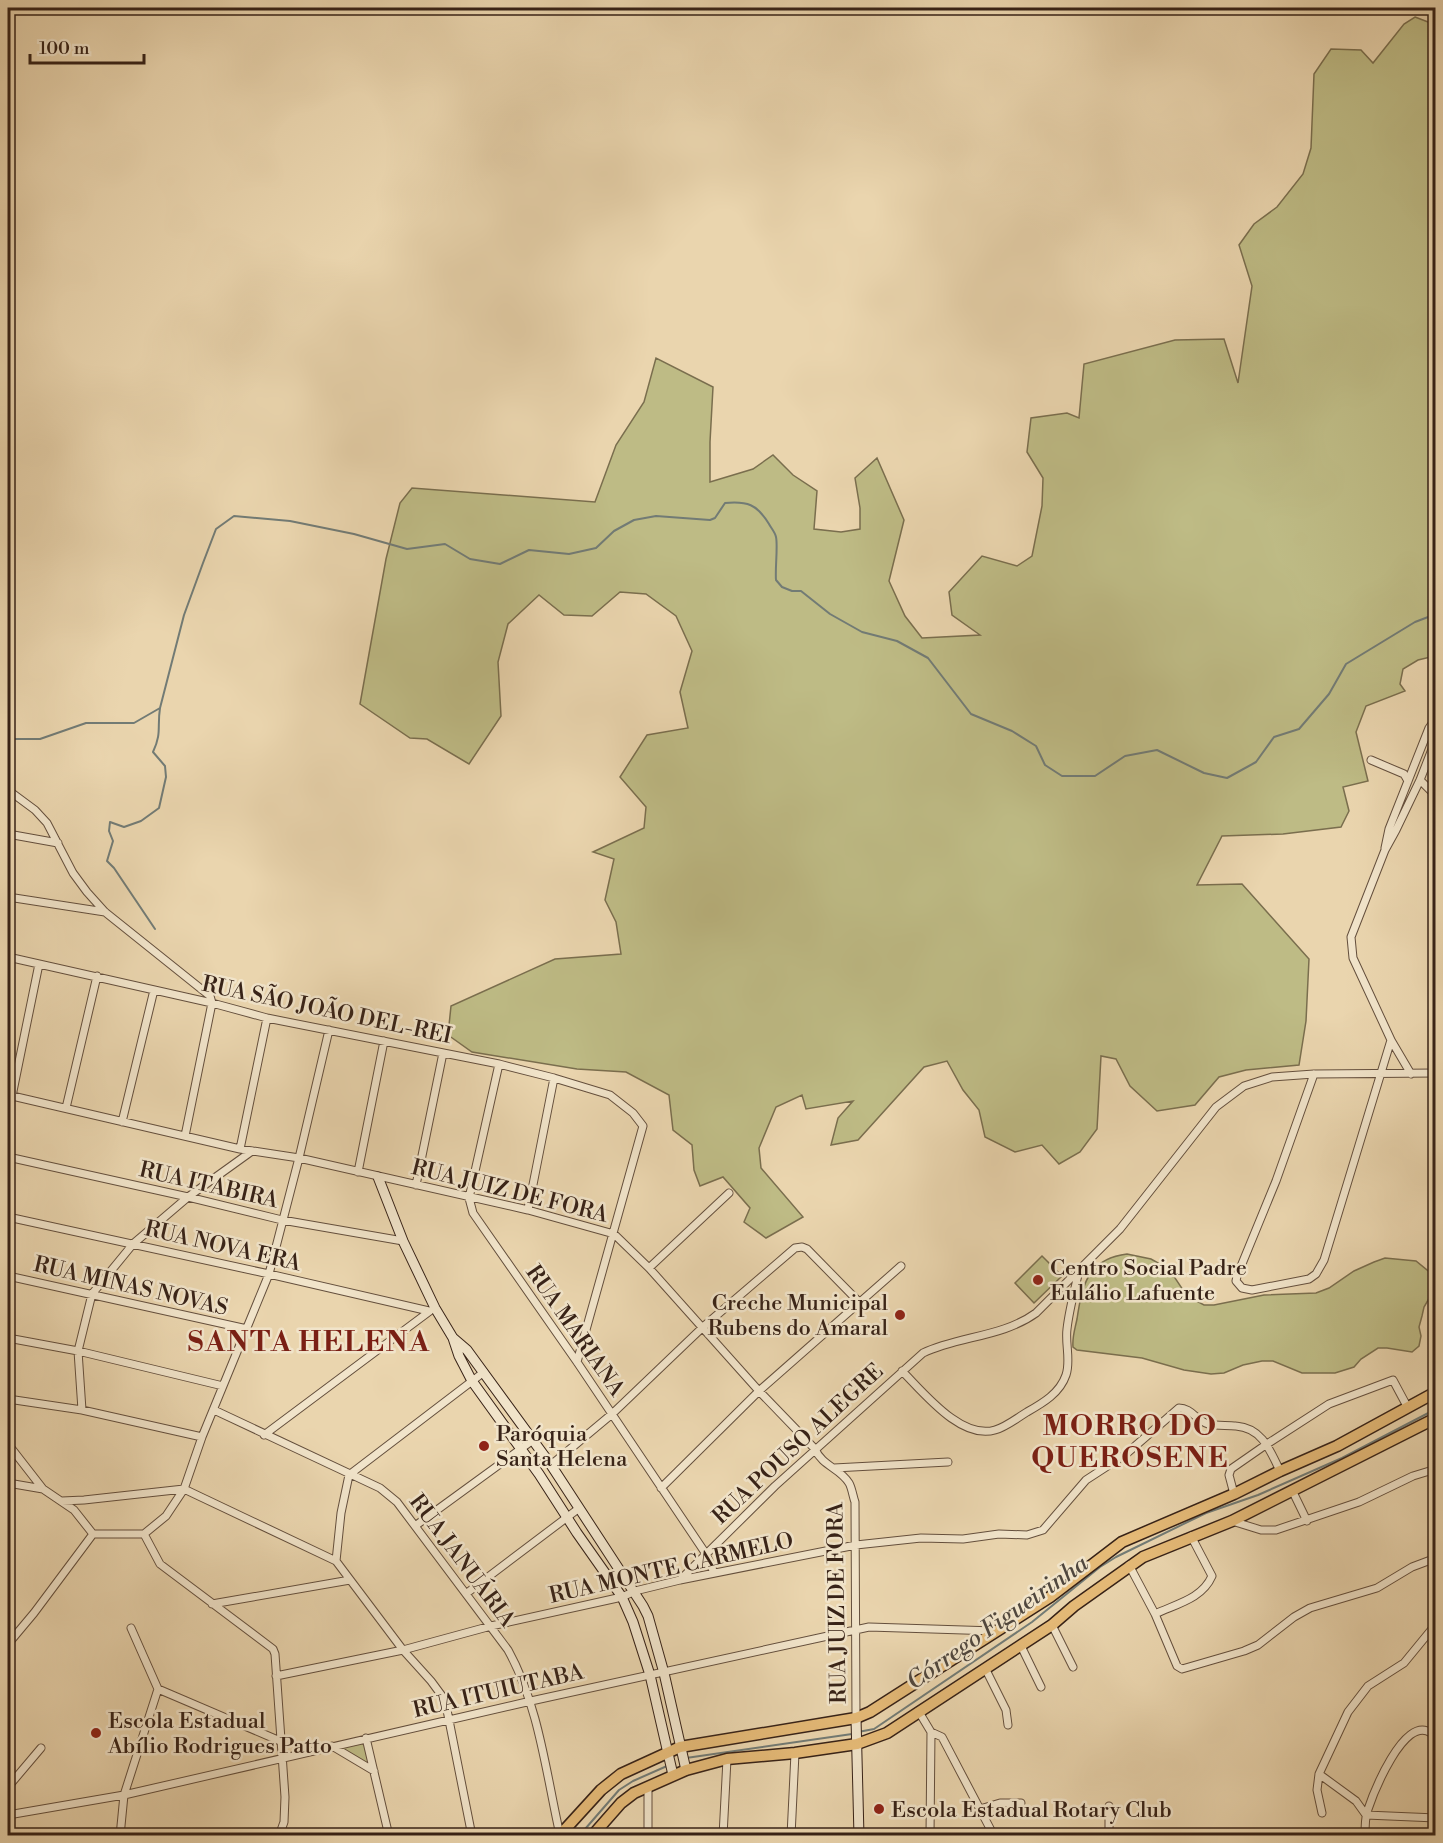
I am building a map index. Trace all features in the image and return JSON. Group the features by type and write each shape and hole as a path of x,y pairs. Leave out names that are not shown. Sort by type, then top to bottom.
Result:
{"main road":[{"path":"559,1835 601,1790 621,1774 680,1747 856,1718 893,1699 999,1631 1050,1597 1122,1542 1234,1494 1337,1446 1436,1392"},
{"path":"1408,1408 1418,1427"},
{"path":"592,1836 621,1803 648,1787 686,1770 727,1759 795,1753 887,1733 1052,1625 1129,1565 1191,1536 1232,1521 1436,1418"}],"street":[{"path":"1385,850 1389,829 1408,776 1429,728 1436,718"},
{"path":"1411,1074 1391,1040 1353,958 1351,938 1385,850 1420,780 1436,739"},
{"path":"1371,760 1408,776"},
{"path":"1420,780 1436,796"},
{"path":"8,790 35,810 47,823 73,873 105,912 210,996 212,1003 185,1136"},
{"path":"8,834 58,843"},
{"path":"8,897 105,912"},
{"name":"RUA SÃO JOÃO DEL-REI","path":"8,957 98,976 267,1018 499,1064 610,1095 633,1113 643,1126 614,1234"},
{"path":"10,1095 39,964"},
{"path":"66,1108 98,976"},
{"path":"122,1122 154,990"},
{"path":"240,1149 267,1018"},
{"path":"93,1534 144,1534 166,1516 184,1489 202,1437 269,1274 299,1158 328,1030"},
{"path":"1314,1074 1276,1181 1237,1276 1236,1281 1242,1288 1252,1290 1309,1279 1321,1267 1391,1040"},
{"path":"358,1172 384,1041"},
{"path":"416,1185 442,1053"},
{"path":"470,1198 499,1064"},
{"name":"RUA POUSO ALEGRE","path":"680,1580 815,1449 923,1353 946,1344 1005,1329 1028,1319 1078,1273 1120,1229 1215,1107 1244,1086 1272,1077 1314,1074 1436,1073"},
{"path":"528,1210 554,1078"},
{"name":"RUA JUIZ DE FORA","path":"10,1095 240,1149 299,1158 378,1178 528,1210 614,1234 649,1268 759,1391 815,1449 818,1457 834,1468 849,1483 855,1502 856,1718"},
{"path":"82,1410 78,1351 92,1294 133,1244 188,1197 252,1151"},
{"name":"RUA ITABIRA","path":"8,1157 282,1220 402,1241"},
{"path":"378,1178 432,1310 453,1338 467,1350 484,1372 551,1465 578,1509 635,1591 648,1616 664,1673 686,1770"},
{"path":"649,1268 729,1193"},
{"name":"RUA MARIANA","path":"470,1198 470,1205 480,1224 577,1362 706,1554 714,1573"},
{"name":"RUA NOVA ERA","path":"8,1217 432,1310"},
{"path":"577,1362 614,1234"},
{"path":"551,1465 612,1414 703,1327 795,1248 802,1246 807,1249 859,1302"},
{"path":"661,1488 759,1391 901,1266"},
{"path":"902,1371 951,1418 976,1431 987,1432 998,1429 1046,1401 1066,1378 1068,1370 1067,1331 1078,1273"},
{"name":"RUA MINAS NOVAS","path":"8,1276 247,1329"},
{"path":"264,1435 432,1310"},
{"path":"8,1338 78,1351 223,1386"},
{"path":"453,1338 472,1381 622,1597 633,1622 650,1675 673,1775"},
{"path":"336,1561 341,1513 349,1475 484,1372"},
{"path":"1234,1494 1228,1476 1230,1472 1267,1444 1329,1404 1393,1380 1408,1408"},
{"path":"8,1399 82,1410 202,1437"},
{"name":"RUA MONTE CARMELO","path":"276,1676 403,1650 490,1626 622,1597 635,1591 680,1580 856,1545 921,1539 963,1539 999,1534 1036,1534 1043,1530 1086,1480 1126,1455 1176,1410 1183,1407 1197,1419 1209,1424 1243,1426 1260,1436 1267,1444"},
{"name":"RUA JANUÁRIA","path":"214,1410 380,1488 398,1502 467,1593 521,1672 531,1701 559,1835"},
{"path":"415,1526 533,1440"},
{"path":"8,1444 43,1489 78,1515 93,1534"},
{"path":"1267,1444 1280,1471"},
{"path":"834,1468 948,1462"},
{"path":"1232,1521 1269,1531 1307,1521 1365,1499 1413,1476 1436,1469"},
{"path":"8,1483 43,1489"},
{"path":"62,1501 184,1489 336,1561 403,1650 445,1700 472,1836"},
{"path":"1292,1490 1307,1521"},
{"path":"467,1593 578,1509"},
{"path":"8,1644 93,1534"},
{"path":"144,1534 160,1564 273,1649 285,1797 284,1822 279,1836"},
{"path":"1155,1614 1196,1596 1208,1585 1212,1576 1191,1536"},
{"path":"1129,1565 1155,1614 1178,1668 1182,1669 1258,1645 1294,1617 1310,1608 1377,1588 1412,1567 1436,1558"},
{"path":"212,1604 350,1580"},
{"path":"1322,1813 1318,1796 1319,1774 1348,1712 1361,1692 1404,1663 1436,1624"},
{"path":"1052,1625 1073,1667"},
{"name":"RUA ITUIUTABA","path":"8,1815 124,1795 366,1738 870,1627 999,1631"},
{"path":"120,1836 124,1795 158,1689 131,1628"},
{"path":"1021,1646 1041,1687"},
{"path":"986,1670 1006,1710 1008,1725"},
{"path":"158,1689 280,1741"},
{"path":"919,1712 931,1732 930,1836"},
{"path":"856,1718 859,1836"},
{"path":"1365,1836 1366,1815 1375,1790 1396,1750 1409,1736 1419,1730 1424,1729 1431,1733"},
{"path":"931,1732 942,1737 994,1836"},
{"path":"366,1738 389,1836"},
{"path":"332,1746 374,1772"},
{"path":"8,1787 41,1748"},
{"path":"791,1836 795,1753"},
{"path":"723,1836 727,1759"},
{"path":"1319,1774 1356,1801 1366,1815"},
{"path":"648,1787 648,1836"},
{"path":"980,1809 1000,1803 1021,1803"},
{"path":"1108,1836 1109,1806"},
{"path":"1366,1815 1436,1818"}],"shaded area":[{"path":"1415,17 1436,25 1435,656 1418,660 1403,669 1400,684 1405,691 1366,706 1356,732 1368,781 1343,787 1349,811 1341,827 1283,834 1222,836 1197,885 1242,884 1309,959 1306,1021 1299,1065 1246,1070 1219,1077 1195,1105 1157,1111 1130,1086 1116,1059 1101,1056 1097,1129 1080,1152 1059,1164 1042,1145 1015,1152 985,1137 979,1110 963,1090 947,1061 924,1067 858,1140 831,1145 838,1118 853,1101 806,1109 802,1095 776,1107 759,1148 761,1168 803,1217 766,1238 744,1222 750,1208 723,1177 700,1186 694,1170 692,1145 673,1130 669,1095 626,1072 577,1069 472,1052 448,1035 451,1006 555,959 621,954 616,922 605,900 614,859 593,852 644,828 646,807 620,777 647,735 688,728 680,692 692,651 676,616 646,594 620,592 592,616 564,615 539,595 508,624 498,662 501,716 469,764 427,739 410,738 360,704 386,559 400,503 412,488 595,502 616,445 644,402 656,358 713,387 710,482 753,469 773,455 793,475 817,491 814,529 841,532 860,529 860,508 855,478 877,458 904,520 889,581 905,616 922,638 980,635 952,615 949,592 982,556 1017,566 1032,556 1042,506 1043,478 1027,452 1031,418 1067,413 1079,418 1084,364 1175,340 1224,339 1238,383 1252,286 1239,245 1254,224 1277,207 1303,174 1311,148 1314,74 1331,49 1361,50 1373,63 1404,24"},
{"path":"1127,1254 1151,1259 1169,1269 1187,1296 1204,1305 1264,1295 1316,1293 1329,1288 1354,1271 1385,1258 1416,1261 1432,1274 1434,1290 1424,1307 1419,1327 1421,1336 1419,1346 1412,1352 1378,1348 1361,1359 1354,1367 1335,1373 1302,1373 1273,1361 1262,1361 1243,1365 1224,1373 1211,1374 1184,1370 1142,1358 1077,1350 1073,1347 1081,1296 1089,1276 1103,1262"},
{"name":"Centro Social Padre Eulálio Lafuente","path":"1042,1256 1062,1276 1034,1303 1015,1283"},
{"path":"366,1738 374,1771 332,1746"}],"waterway":[{"path":"8,739 40,739 86,723 134,723 160,708 184,615 216,529 234,516 290,521 354,534 407,549 445,544 470,559 500,564 529,550 569,554 596,548 614,531 634,520 656,516 710,520 715,518 725,503 745,503 756,508 775,533 776,580 782,587 792,591 801,591 830,614 862,632 897,641 928,658 971,714 1012,731 1036,746 1045,765 1062,776 1095,776 1125,756 1157,750 1204,773 1227,778 1256,762 1274,737 1299,729 1329,694 1346,664 1415,622 1436,614"},
{"path":"155,929 107,861 113,841 109,831 110,822 124,827 141,821 159,808 166,777 165,766 153,752 158,735 160,708"},
{"name":"Córrego Figueirinha","path":"858,1732 874,1729 1032,1622 1100,1567 1116,1557 1206,1513 1258,1495 1342,1458 1436,1409"},
{"name":"Córrego Figueirinha","path":"686,1758 852,1734"},
{"name":"Córrego Figueirinha","path":"579,1836 619,1790 667,1766"}],"place":[{"name":"Centro Social Padre Eulálio Lafuente","path":"1038,1280"},
{"name":"Creche Municipal Rubens do Amaral","path":"900,1315"},
{"name":"Paróquia Santa Helena","path":"484,1446"},
{"name":"Escola Estadual Abílio Rodrigues Patto","path":"96,1733"},
{"name":"Escola Estadual Rotary Club","path":"879,1809"}],"district":[{"name":"SANTA HELENA","path":"309,1341"},
{"name":"MORRO DO QUEROSENE","path":"1130,1441"}]}
